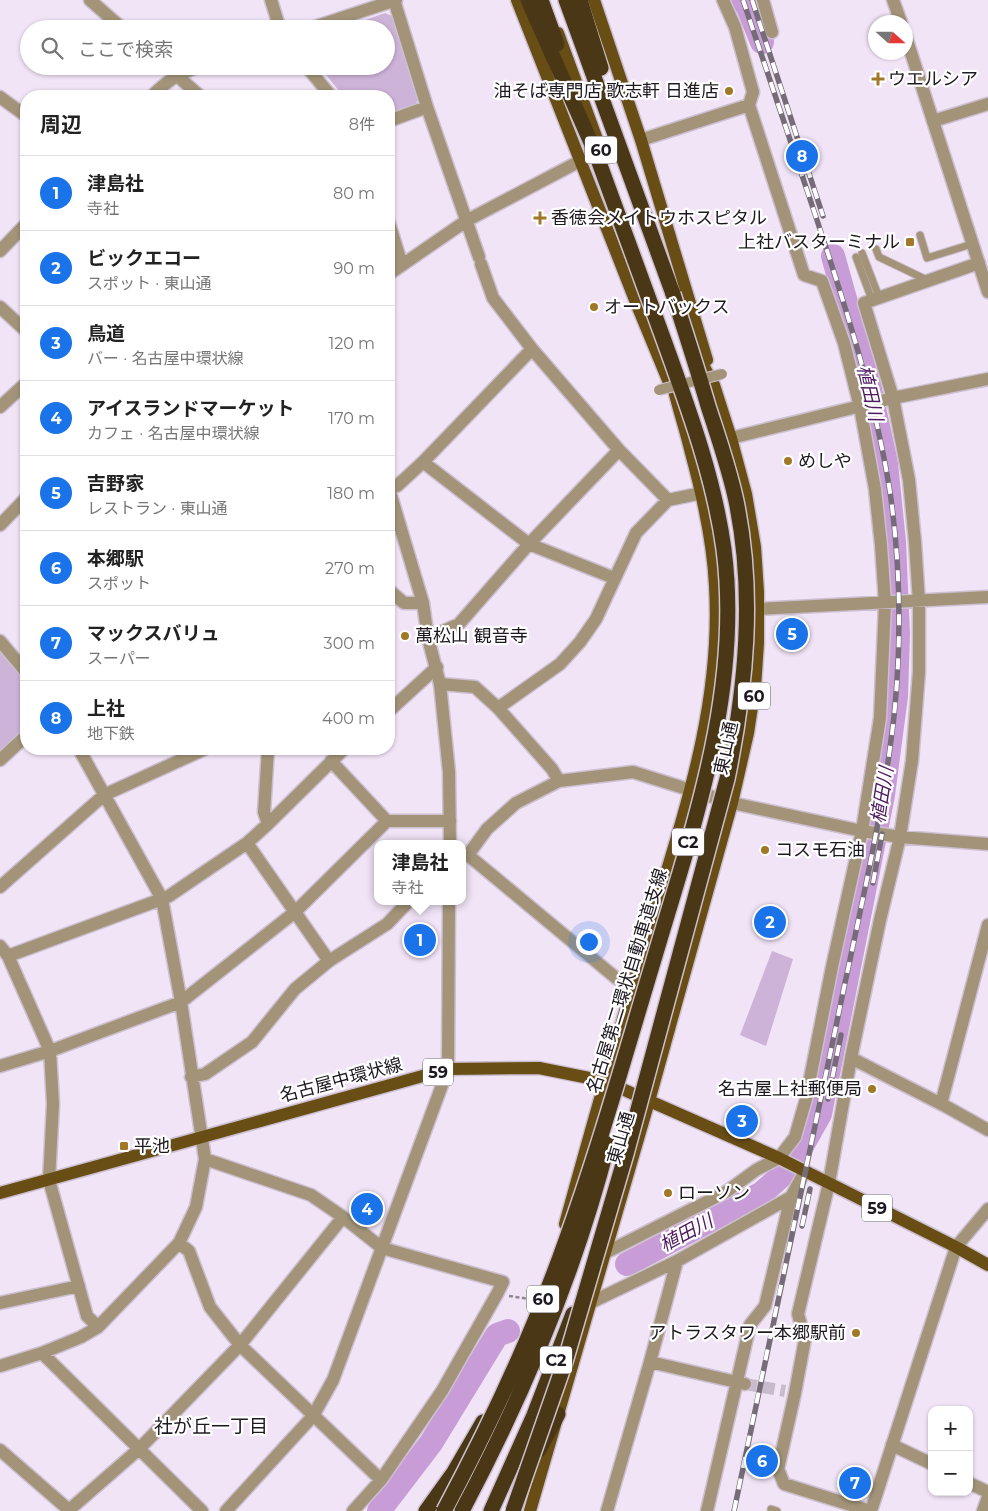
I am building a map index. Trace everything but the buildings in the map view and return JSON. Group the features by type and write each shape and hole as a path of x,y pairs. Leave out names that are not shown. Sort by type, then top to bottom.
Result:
{"highway":[{"name":"C2","path":"528,0 596,154"},
{"path":"542,0 596,154"},
{"path":"566,0 665,296"},
{"path":"580,0 665,296"},
{"name":"名古屋第二環状自動車道支線","path":"444,1511 504,1392 555,1272 593,1162 694,824 716,732 724,685 728,600 724,551 716,504 705,458 596,154"},
{"name":"C2","path":"491,1511 534,1415 556,1359 626,1154 727,779 736,735 744,679 747,597 736,501 725,458 665,296"},
{"path":"463,1511 520,1396 579,1243 612,1132 648,978"},
{"path":"513,1511 564,1362 610,1204"},
{"path":"426,1511 454,1472 533,1332"},
{"path":"508,1511 558,1414"}],"main road":[{"name":"60","path":"517,0 676,399"},
{"name":"東山通","path":"530,1511 592,1302 732,803 748,734 755,687 759,609 755,547 746,494 732,438 714,385 665,296 546,0"},
{"name":"東山通","path":"463,1511 533,1332 604,1081 691,790 704,738 712,684 716,634 715,586 710,534 702,493 676,399 665,296 562,0"},
{"name":"60","path":"594,0 641,140 714,385"},
{"name":"名古屋中環状線","path":"0,1193 448,1069 539,1068 604,1081 783,1160 988,1265"}],"street":[{"path":"90,0 113,20"},
{"path":"271,0 277,20"},
{"path":"335,20 394,0 427,107 493,298 532,349 620,450 668,500"},
{"path":"605,1253 726,1192 756,1170 783,1160 795,1137 806,1099 832,968 866,832 880,718 888,603 864,406 822,281 804,274 749,105 753,92 735,27 723,0"},
{"path":"763,0 772,32"},
{"path":"893,0 898,15"},
{"path":"913,59 988,292"},
{"path":"158,90 176,75 193,90"},
{"path":"313,75 325,90"},
{"path":"0,97 20,112"},
{"path":"933,121 988,104"},
{"path":"641,140 749,105"},
{"path":"395,119 427,107"},
{"path":"395,270 466,221 580,161"},
{"path":"0,251 20,230"},
{"path":"395,242 402,265"},
{"path":"978,263 864,303 908,480 915,542 913,602 918,682 912,761 900,837 880,920 829,1183 798,1314 805,1339 790,1392 778,1470 784,1484 871,1511 956,1247 988,1209"},
{"path":"0,306 20,325"},
{"path":"395,486 423,462 532,349"},
{"path":"659,390 722,374"},
{"path":"732,438 888,400 988,379"},
{"path":"0,408 20,389"},
{"path":"428,638 459,624 529,544 620,450"},
{"path":"423,462 529,544 614,578"},
{"path":"498,708 560,664 580,642 596,619 636,533 668,500 702,493"},
{"path":"0,525 20,504"},
{"path":"395,508 423,603 428,638 440,684 449,772 450,840"},
{"path":"395,595 404,603 423,603"},
{"path":"759,609 988,598"},
{"path":"0,641 20,665"},
{"path":"395,706 437,667"},
{"path":"440,684 476,687 498,708 552,769 559,781"},
{"path":"0,760 20,742"},
{"path":"0,1366 42,1353 81,1337 98,1327 179,1243 196,1207 205,1159 181,1002 162,900 81,755"},
{"path":"0,887 104,796 179,755"},
{"path":"268,755 264,812 268,824"},
{"path":"98,1327 87,1316 49,1180 53,1104 50,1051 4,951 162,900 247,843 337,755"},
{"path":"331,760 387,821"},
{"path":"466,854 487,829 516,803 559,781 633,772 732,803 866,832 900,837 988,844"},
{"path":"0,1066 50,1051 181,1002 295,912 387,821 450,821"},
{"path":"247,843 329,961"},
{"path":"466,856 616,978 633,985"},
{"path":"191,1077 205,1074 252,1042 295,989 329,961 387,924 405,905"},
{"path":"226,1511 312,1416 333,1380 448,1069 449,905"},
{"path":"942,1104 988,925"},
{"path":"852,1058 988,1130"},
{"path":"205,1159 311,1195 382,1248 503,1282 442,1391 381,1480 353,1511"},
{"path":"707,1511 741,1383 750,1325 765,1306 791,1197 802,1170"},
{"path":"592,1302 677,1260 791,1197"},
{"path":"0,1450 69,1511 139,1449 240,1345 342,1217"},
{"path":"179,1243 189,1251 210,1307 240,1345 381,1480"},
{"path":"607,1511 677,1260"},
{"path":"0,1303 79,1286"},
{"path":"42,1353 202,1511"},
{"path":"650,1362 741,1383"},
{"path":"892,1445 928,1462"},
{"path":"973,1484 988,1492"},
{"path":"984,1511 988,1497"}],"lane":[{"path":"920,236 927,258 972,244"},
{"path":"876,249 879,257 927,281"},
{"path":"859,255 875,299"},
{"path":"771,1511 771,1509 777,1511"}],"path":[{"path":"497,1294 542,1301"}],"shaded area":[{"path":"385,13 392,16 393,20 365,20"},
{"path":"395,26 418,99 416,104 395,111 395,90 338,90 326,75 395,75"},
{"path":"0,652 20,674 20,734 0,752"},
{"path":"772,951 793,959 766,1046 740,1035"}],"waterway":[{"name":"植田川","path":"743,0 748,7 762,42"},
{"name":"植田川","path":"627,1264 762,1193 789,1169 820,1114 883,795 896,696 898,634 894,542 886,463 868,380 833,256"},
{"name":"植田川","path":"379,1511 431,1443 497,1335 508,1331"}],"tunnel":[{"path":"745,1384 785,1391"}],"railway":[{"path":"734,1511 879,819 894,717 899,620 897,555 890,492 868,386 826,248 743,0"},
{"path":"752,0 823,216"},
{"path":"873,883 882,834"},
{"path":"828,1099 841,1035"},
{"path":"802,1226 810,1189"}],"place":[{"name":"ウエルシア","path":"878,79"},
{"name":"油そば専門店 歌志軒 日進店","path":"729,91"},
{"name":"上社","path":"802,156"},
{"name":"香徳会メイトウホスピタル","path":"540,218"},
{"name":"上社バスターミナル","path":"910,242"},
{"name":"オートバックス","path":"594,307"},
{"name":"めしや","path":"788,461"},
{"name":"吉野家","path":"792,634"},
{"name":"萬松山 観音寺","path":"405,636"},
{"name":"コスモ石油","path":"765,850"},
{"name":"ビックエコー","path":"770,922"},
{"name":"津島社","path":"420,940"},
{"name":"名古屋上社郵便局","path":"872,1089"},
{"name":"鳥道","path":"742,1121"},
{"name":"平池","path":"124,1146"},
{"name":"ローソン","path":"668,1193"},
{"name":"アイスランドマーケット","path":"367,1209"},
{"name":"アトラスタワー本郷駅前","path":"856,1333"},
{"name":"本郷駅","path":"762,1461"},
{"name":"マックスバリュ","path":"855,1483"}],"district":[{"name":"社が丘一丁目","path":"211,1426"}]}
